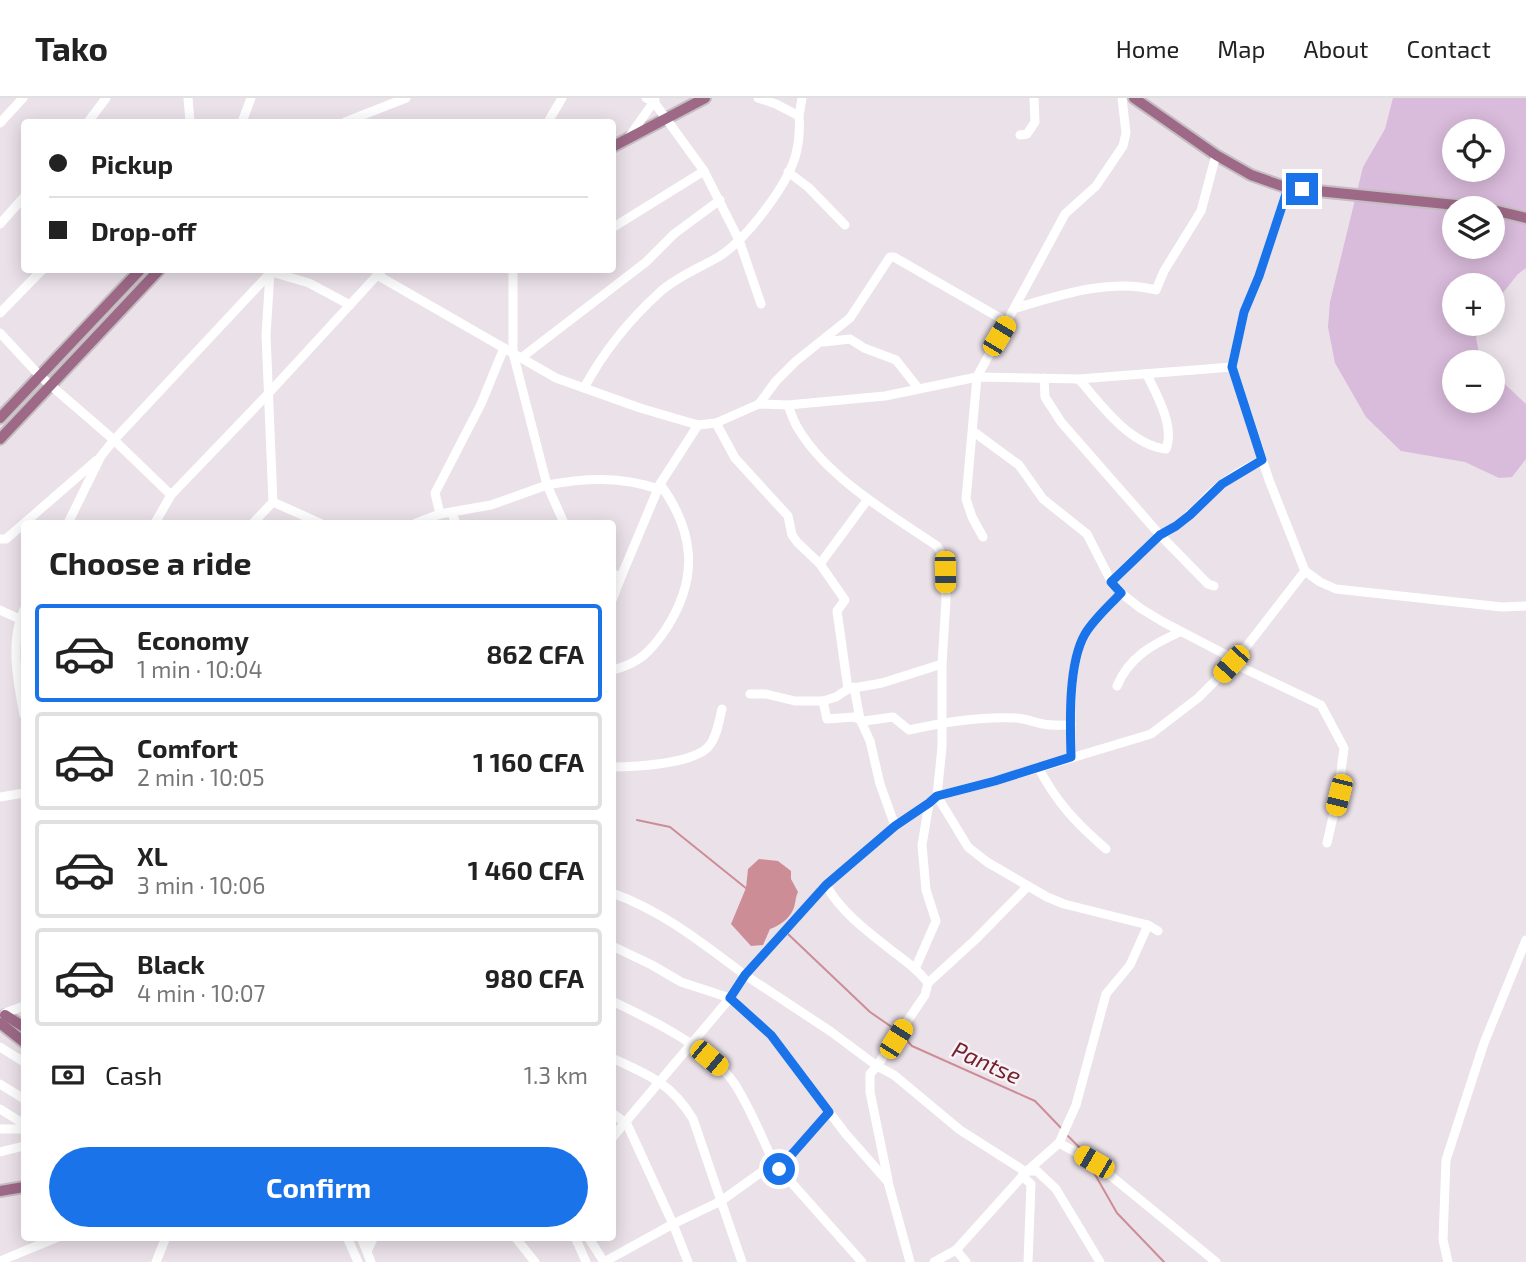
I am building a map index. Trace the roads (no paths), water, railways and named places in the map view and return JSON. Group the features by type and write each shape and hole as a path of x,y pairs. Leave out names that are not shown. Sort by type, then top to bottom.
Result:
{"main road":[{"path":"616,144 705,98"},
{"path":"1135,98 1216,156 1251,175 1288,188 1442,204"},
{"path":"1505,213 1526,218"},
{"path":"0,418 137,273"},
{"path":"0,439 156,273"},
{"path":"2,1014 21,1025"},
{"path":"2,1014 21,1038"},
{"path":"0,1191 21,1188"}],"street":[{"path":"0,123 23,98"},
{"path":"90,119 106,98"},
{"path":"187,119 188,98"},
{"path":"243,119 251,98"},
{"path":"353,119 406,98"},
{"path":"550,119 562,98"},
{"path":"758,98 799,116"},
{"path":"584,388 599,360 638,313 671,284 720,256 761,214 788,172 797,151 802,98"},
{"path":"1020,135 1027,134 1035,122 1034,98"},
{"path":"983,537 966,499 977,377 1065,214 1096,186 1123,146 1126,133 1122,98"},
{"path":"628,138 652,100 704,172 720,200 761,304"},
{"path":"1016,308 1074,292 1109,287 1129,285 1156,290 1164,271 1201,211 1216,156"},
{"path":"616,226 704,172"},
{"path":"788,172 808,187 845,225"},
{"path":"1288,188 1244,312 1232,367 1262,460 1306,571 1320,582 1336,589 1502,607 1526,606"},
{"path":"0,223 21,200"},
{"path":"517,355 646,262 674,234 720,200"},
{"path":"759,404 776,381 796,361 850,318 889,259 894,257 1007,321"},
{"path":"0,313 39,273"},
{"path":"27,520 101,456 267,273"},
{"path":"256,520 273,502 266,335 270,273"},
{"path":"280,273 309,283 350,305"},
{"path":"157,520 171,495 378,273"},
{"path":"381,273 556,378 698,425 716,423 759,404 788,405 885,396 977,377 1079,379 1232,367"},
{"path":"514,273 517,355 547,485 562,520"},
{"path":"0,333 40,376 114,440 171,495"},
{"path":"822,342 850,339 864,348 896,360 918,388"},
{"path":"440,514 435,493 481,404 504,348"},
{"path":"1079,379 1116,422 1141,439 1166,449 1166,422 1147,375"},
{"path":"1044,378 1045,397 1061,422 1160,535 1208,584 1214,586"},
{"path":"788,405 797,429 827,464 868,499 937,546 944,558 946,600 942,664 943,723 937,796 968,847 987,862 1064,904 1148,925 1158,931"},
{"path":"716,423 735,458 788,516 792,535 820,564 845,600 837,611 851,688 895,826"},
{"path":"617,575 659,486 698,425"},
{"path":"974,432 1019,465 1043,499 1087,534 1111,582 1140,608 1236,660 1242,668 1321,705 1344,748 1339,795 1327,843"},
{"path":"69,520 101,456"},
{"path":"1111,582 1160,535 1190,515 1222,484 1262,460"},
{"path":"424,520 440,514 491,505 547,485 590,479 659,486 676,508 687,536 688,579 679,606 651,651 638,661 616,669"},
{"path":"820,564 868,499"},
{"path":"273,502 313,520"},
{"path":"452,514 455,520"},
{"path":"0,539 6,538 21,525"},
{"path":"616,1134 730,998 745,975 826,885 895,826 937,796 1151,734 1198,698 1236,660 1306,571"},
{"path":"1071,757 1072,690 1082,641 1087,631 1121,593"},
{"path":"0,610 21,616"},
{"path":"1117,686 1127,666 1144,651 1180,632"},
{"path":"21,635 17,670 21,696"},
{"path":"750,694 766,694 795,701 823,701 851,688 882,683 942,664"},
{"path":"823,701 827,719 854,717 864,721 892,718 909,730 943,723 1012,718 1044,724 1071,725"},
{"path":"616,767 664,764 703,751 711,744 722,709"},
{"path":"1038,767 1065,811 1106,849"},
{"path":"0,797 21,794"},
{"path":"915,969 936,921 926,890 922,845 929,803"},
{"path":"826,885 845,911 928,983"},
{"path":"910,1262 888,1182 870,1092 870,1074 925,995 928,983 1028,886"},
{"path":"616,895 671,921 771,994 894,1075 960,1130 1024,1174 1031,1184 1028,1262"},
{"path":"934,1262 956,1250 1024,1174 1059,1143 1076,1105 1106,994 1130,965 1148,925"},
{"path":"1448,1262 1443,1240 1446,1160 1484,1043 1526,940"},
{"path":"616,948 681,982 730,998 771,1035 829,1112 888,1182"},
{"path":"616,1003 692,1044 725,1072 736,1084 777,1166 862,1262"},
{"path":"2,1014 21,1007"},
{"path":"0,1047 21,1060"},
{"path":"616,1060 661,1081 685,1107 692,1119 742,1262"},
{"path":"0,1084 21,1097"},
{"path":"0,1109 21,1122"},
{"path":"591,1241 604,1262 721,1201 777,1166 829,1112"},
{"path":"616,1116 627,1124 688,1262"},
{"path":"0,1129 21,1129"},
{"path":"1059,1143 1094,1162 1216,1262"},
{"path":"0,1152 21,1147"},
{"path":"1024,1174 1037,1171 1056,1189 1100,1262"},
{"path":"0,1261 48,1241"},
{"path":"156,1262 164,1241"},
{"path":"349,1241 358,1262"},
{"path":"363,1241 371,1262"},
{"path":"368,1251 372,1241"},
{"path":"518,1241 535,1262"},
{"path":"577,1241 586,1262"},
{"path":"956,1250 966,1262"}],"waterway":[{"name":"Pantse","path":"637,820 670,827 747,889"},
{"name":"Pantse","path":"788,934 870,1012 896,1030"},
{"name":"Pantse","path":"903,1036 912,1046 1035,1101 1062,1129"},
{"name":"Pantse","path":"1068,1136 1081,1149"},
{"name":"Pantse","path":"1089,1164 1117,1213 1164,1262"}]}
